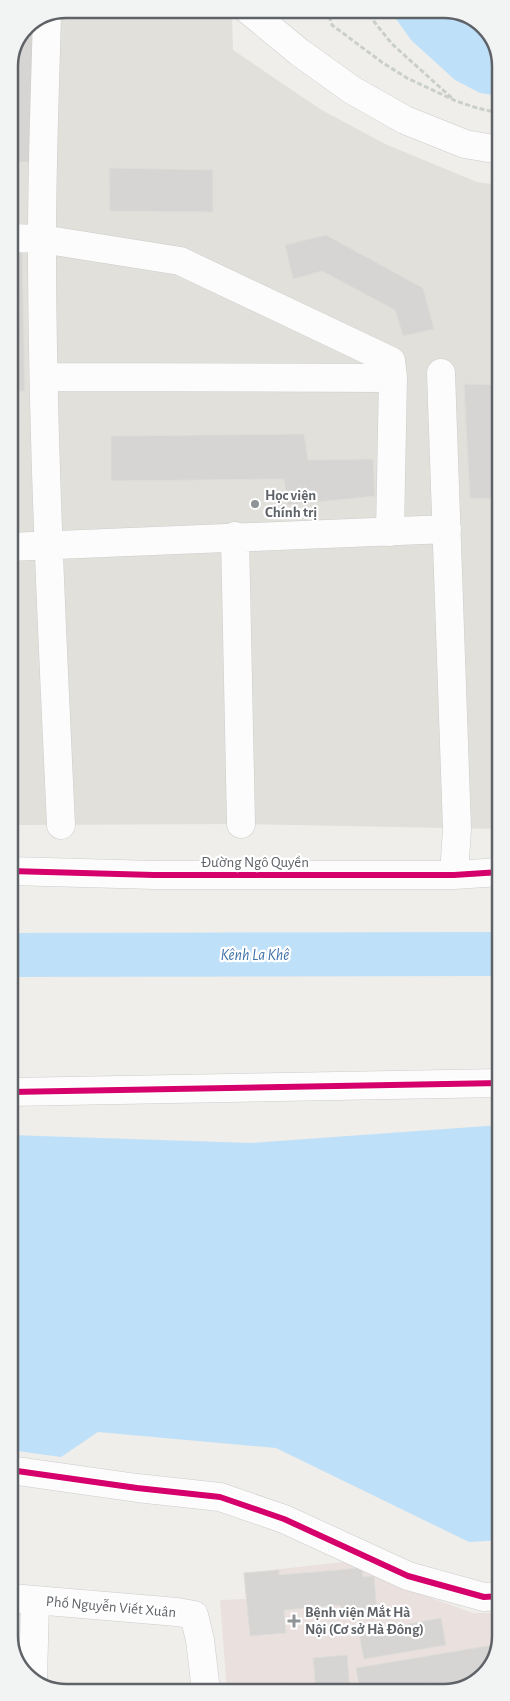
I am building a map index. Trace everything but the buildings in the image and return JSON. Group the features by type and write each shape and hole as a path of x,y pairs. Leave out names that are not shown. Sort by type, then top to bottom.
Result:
{"street":[{"path":"258,18 300,52 360,94 405,120 465,144 492,149"},
{"path":"47,21 42,239 48,545 61,825"},
{"path":"18,238 42,239 180,261 391,361 393,378 390,532"},
{"path":"442,373 457,828 454,875"},
{"path":"45,377 393,378"},
{"path":"18,547 235,536 447,529"},
{"path":"235,536 241,824"},
{"name":"Đường Ngô Quyền","path":"18,872 154,875 454,875 492,873"},
{"path":"18,1092 492,1083"},
{"path":"18,1471 137,1488 220,1497 284,1519 408,1576 484,1597 492,1597"},
{"path":"23,1600 32,1671"},
{"name":"Phố Nguyễn Viết Xuân","path":"23,1600 177,1612 194,1616 200,1640 205,1683"}],"path":[{"path":"330,18 332,26 375,58 407,78 456,101 492,111"},
{"path":"371,18 392,44 456,101"}],"shaded area":[{"name":"Học viện Chính trị","path":"56,18 232,18 233,50 320,109 385,144 477,182 492,184 492,829 241,824 18,825 18,56 31,31"},
{"path":"362,1560 387,1582 473,1613 492,1613 492,1642 490,1651 483,1665 476,1672 466,1679 445,1684 226,1683 220,1600 246,1599 244,1573"}],"water":[{"path":"395,18 454,18 476,29 483,36 491,53 492,95 480,93 455,80 411,40"},
{"path":"492,1126 492,1541 469,1542 276,1448 98,1432 61,1457 18,1451 18,1135 251,1143"}],"waterway":[{"name":"Kênh La Khê","path":"18,955 492,954"}],"cycle path":[{"path":"18,871 154,875 454,875 492,873"},
{"path":"18,1092 492,1083"},
{"path":"18,1471 137,1488 220,1497 284,1519 408,1576 484,1597 492,1597"}],"place":[{"name":"Học viện Chính trị","path":"255,504"},
{"name":"Bệnh viện Mắt Hà Nội (Cơ sở Hà Đông)","path":"294,1621"}]}
